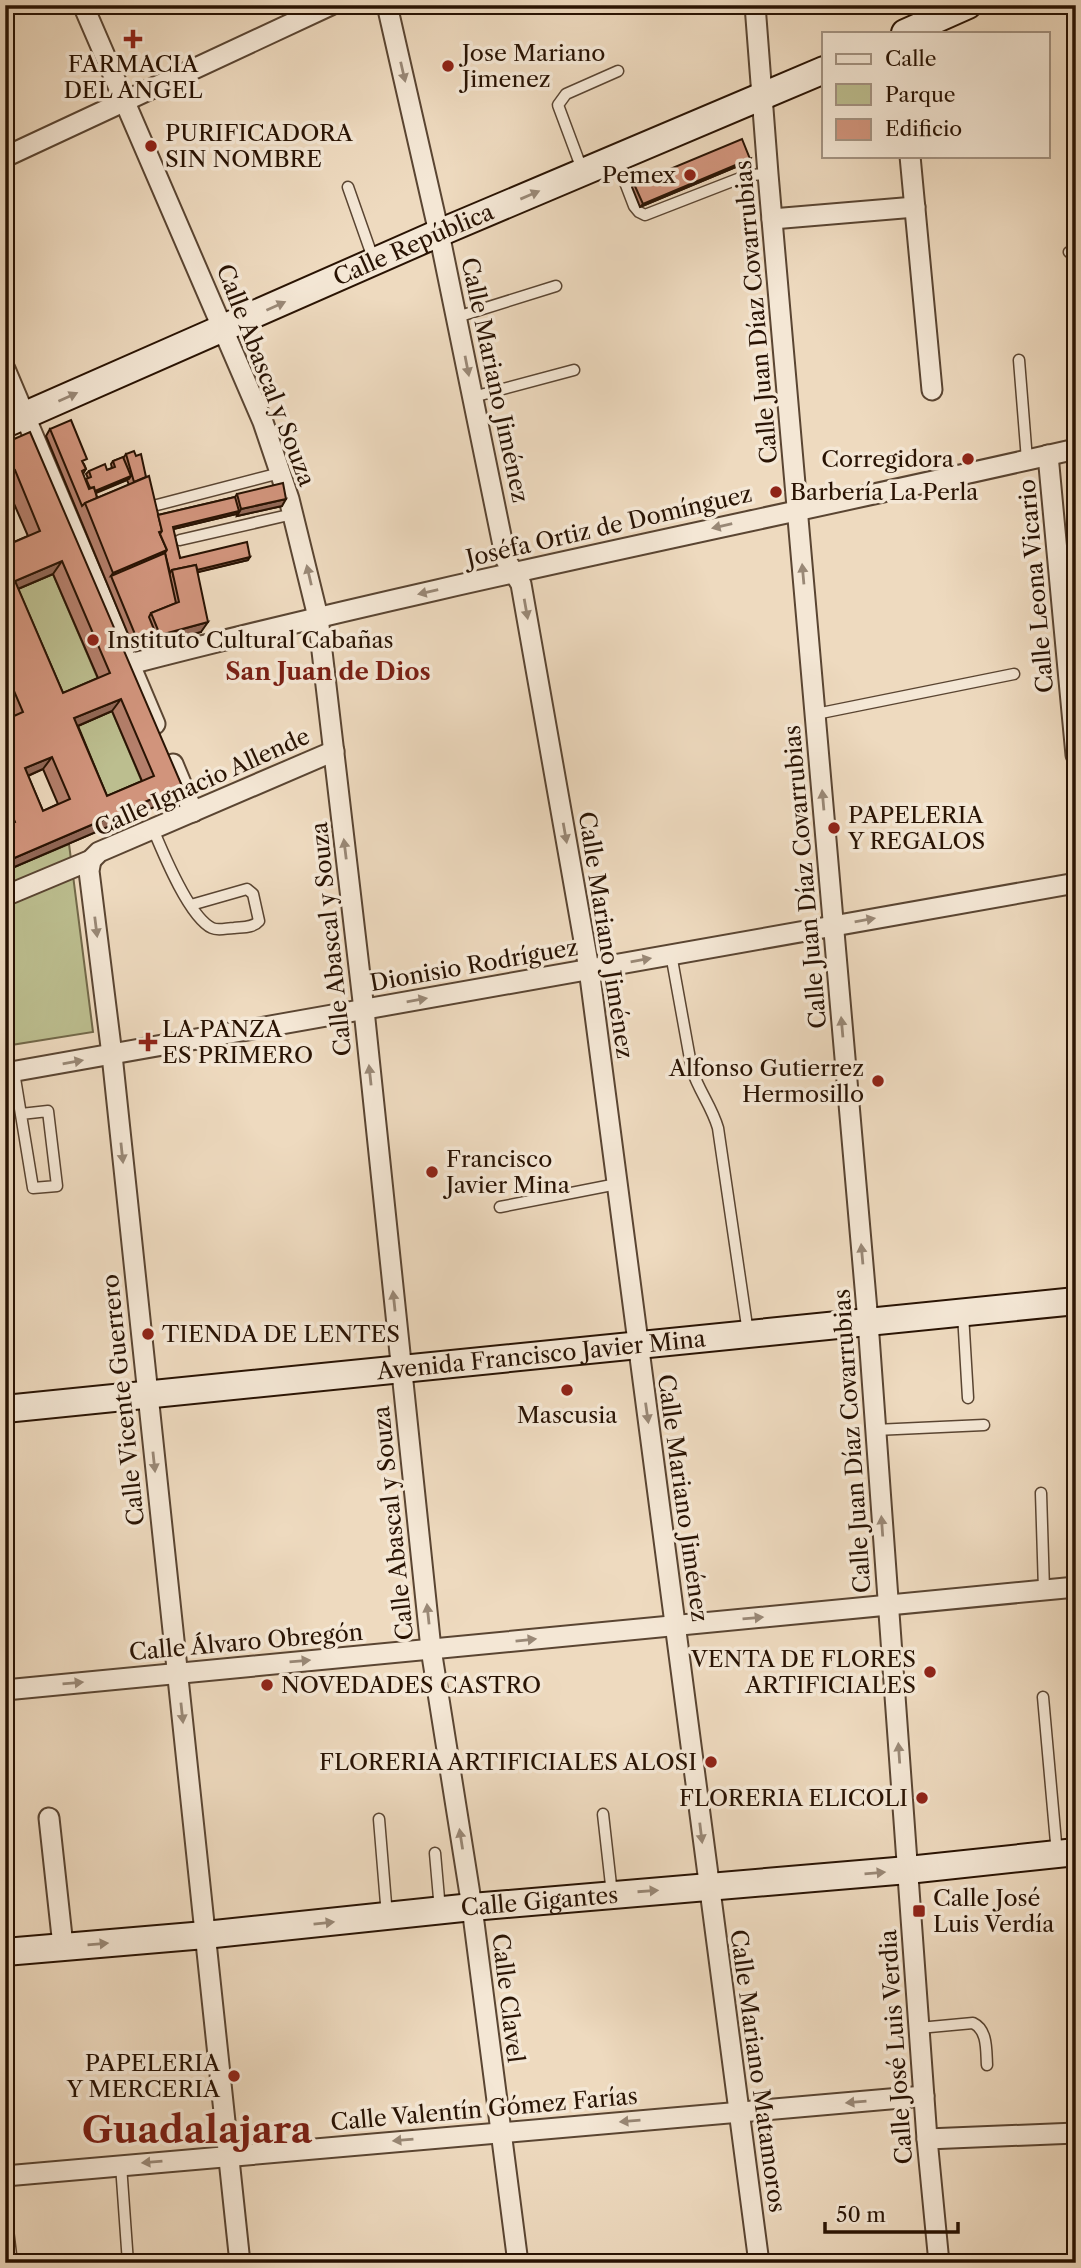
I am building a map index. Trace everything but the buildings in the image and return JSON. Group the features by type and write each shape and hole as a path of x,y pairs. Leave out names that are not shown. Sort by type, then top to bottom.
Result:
{"main road":[{"path":"907,32 968,5"},
{"name":"Calle República","path":"15,420 439,233 822,71"},
{"name":"Avenida Francisco Javier Mina","path":"5,1409 1076,1301"},
{"name":"Calle Gigantes","path":"5,1952 205,1935 612,1894 908,1870 1067,1853"}],"street":[{"name":"Calle Abascal y Souza","path":"83,5 263,422 293,514 318,617 364,1010 431,1649 472,1907"},
{"path":"5,157 126,101 298,12 331,5"},
{"name":"Calle Mariano Jiménez","path":"387,5 439,233 507,564 522,584 589,969 708,1887"},
{"name":"Calle Juan Díaz Covarrubias","path":"755,5 869,1322 908,1870"},
{"path":"910,158 932,390"},
{"path":"772,219 915,207"},
{"path":"5,369 15,420 130,664 193,811"},
{"name":"Joséfa Ortiz de Domínguez","path":"130,664 318,617 1076,449"},
{"name":"Calle Leona Vicario","path":"1048,455 1076,755"},
{"name":"Calle Ignacio Allende","path":"5,896 91,860 99,852 334,751"},
{"name":"Calle Vicente Guerrero","path":"91,860 89,871 112,1055 240,2263"},
{"name":"Dionisio Rodríguez","path":"10,1073 1076,883"},
{"name":"Calle Álvaro Obregón","path":"5,1690 1076,1587"},
{"path":"49,1818 63,1947"},
{"name":"Calle José Luis Verdia","path":"908,1870 927,2139 939,2263"},
{"name":"Calle Mariano Matamoros","path":"708,1887 741,2113 759,2263"},
{"name":"Calle Clavel","path":"472,1907 517,2263"},
{"name":"Calle Valentín Gómez Farías","path":"5,2176 925,2096"},
{"path":"927,2139 1076,2133"}],"lane":[{"path":"583,173 558,105 566,94 618,71"},
{"path":"615,159 634,206 645,215 748,175 768,174"},
{"path":"348,187 375,262"},
{"path":"457,317 556,286"},
{"path":"1019,360 1027,460"},
{"path":"473,397 574,370"},
{"path":"153,506 280,472"},
{"path":"180,540 293,514"},
{"path":"816,714 1014,674"},
{"path":"153,829 170,870 191,905 208,925 215,929 252,926 259,921 253,894 247,888 191,905"},
{"path":"671,954 692,1070 697,1087 712,1109 718,1128 748,1334"},
{"path":"10,1073 21,1114 33,1188 57,1186 48,1111 21,1114"},
{"path":"500,1207 617,1185"},
{"path":"962,1312 968,1398"},
{"path":"875,1430 984,1425"},
{"path":"1041,1493 1044,1590"},
{"path":"1043,1697 1067,1853"},
{"path":"603,1814 612,1894"},
{"path":"379,1819 387,1916"},
{"path":"435,1853 440,1910"},
{"path":"919,2028 973,2023 980,2026 984,2033 987,2065"},
{"path":"121,2165 128,2263"},
{"path":"5,2206 12,2263"}],"green space":[{"path":"53,574 101,686 54,706 6,594"},
{"path":"112,711 145,789 98,809 66,731"},
{"path":"69,844 93,1032 5,1046 5,871"}],"place":[{"name":"FARMACIA DEL ANGEL","path":"133,39"},
{"name":"Jose Mariano Jimenez","path":"448,66"},
{"name":"PURIFICADORA SIN NOMBRE","path":"151,146"},
{"name":"Pemex","path":"690,175"},
{"name":"Corregidora","path":"968,459"},
{"name":"Barbería La Perla","path":"776,492"},
{"name":"Instituto Cultural Cabañas","path":"93,640"},
{"name":"PAPELERIA Y REGALOS","path":"834,828"},
{"name":"LA PANZA ES PRIMERO","path":"148,1042"},
{"name":"Alfonso Gutierrez Hermosillo","path":"878,1081"},
{"name":"Francisco Javier Mina","path":"432,1172"},
{"name":"TIENDA DE LENTES","path":"148,1334"},
{"name":"Mascusia","path":"567,1390"},
{"name":"VENTA DE FLORES ARTIFICIALES","path":"930,1672"},
{"name":"NOVEDADES CASTRO","path":"267,1685"},
{"name":"FLORERIA ARTIFICIALES ALOSI","path":"711,1762"},
{"name":"FLORERIA ELICOLI","path":"922,1798"},
{"name":"Calle José Luis Verdía","path":"919,1911"},
{"name":"PAPELERIA Y MERCERIA","path":"234,2076"}],"district":[{"name":"San Juan de Dios","path":"328,671"},
{"name":"Guadalajara","path":"197,2130"}]}
